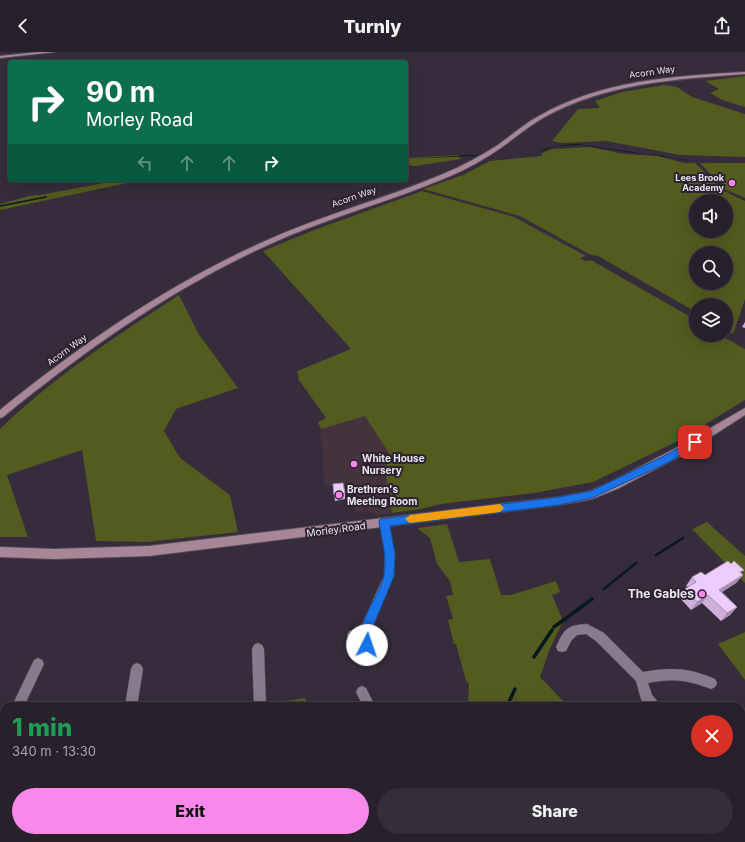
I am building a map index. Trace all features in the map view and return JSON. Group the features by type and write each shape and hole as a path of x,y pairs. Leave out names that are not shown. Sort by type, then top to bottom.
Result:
{"street":[{"path":"0,57 54,52"},
{"name":"Acorn Way","path":"0,415 108,331 149,305 218,266 301,228 461,169 483,157 545,114 586,96 627,85 658,80 745,73"},
{"name":"Morley Road","path":"0,552 60,554 147,552 552,502 592,495 665,460 745,411"},
{"path":"366,654 368,624 389,576 390,554 384,522"},
{"path":"562,647 567,637 574,630 587,629 600,637 641,678 647,699 650,702"},
{"path":"353,635 367,636"},
{"path":"258,649 260,702"},
{"path":"20,702 38,664"},
{"path":"131,702 137,669"},
{"path":"641,678 669,673 689,674 711,683"},
{"path":"362,692 367,702"}],"shaded area":[{"path":"577,144 646,154 581,145 553,147"},
{"path":"472,155 495,158 470,156 408,159 408,159"},
{"name":"White House Nursery","path":"365,416 390,455 385,470 392,513 376,515 370,511 355,513 350,489 339,485 324,487 321,429"}],"green space":[{"path":"745,76 745,107 722,100 710,93 719,89 705,81"},
{"path":"664,85 677,87 692,97 745,114 745,157 680,155 606,141 562,143 552,141 578,109 600,108 595,101 622,92"},
{"path":"590,147 624,154 658,156 684,163 695,163 722,190 730,194 689,194 689,238 733,238 733,195 745,201 745,299 733,334 733,298 689,298 689,308 598,256 589,254 520,216 423,189 463,175 490,161 542,156 542,153 553,149"},
{"path":"458,155 461,159 415,166 408,165 408,158"},
{"name":"Lees Brook Academy","path":"700,163 745,163 745,198 724,189 725,185 713,177"},
{"path":"109,182 132,182 0,210 0,204 29,196"},
{"path":"422,191 514,217 586,256 580,258 585,261 591,260 689,316 689,342 732,342 745,349 745,400 678,441 593,482 534,493 441,504 421,509 392,513 385,470 390,455 365,416 321,429 318,422 326,418 299,380 297,371 351,349 263,251 314,230"},
{"path":"179,295 198,333 238,388 176,409 164,431 180,458 230,495 238,532 147,542 96,541 82,450 7,475 28,537 0,537 0,429 41,392 63,375 109,341"},
{"path":"707,522 745,556 745,583 692,529"},
{"path":"447,524 459,562 490,559 501,595 511,595 556,581 560,592 552,595 563,621 549,651 540,677 564,702 468,702 469,684 466,681 448,620 453,619 446,596 453,595 450,581 437,564 430,538 417,528"},
{"path":"745,632 745,680 718,644"},
{"path":"305,698 306,702 278,702"}],"building":[{"path":"343,483 345,493 334,495 333,484"},
{"path":"728,561 731,564 734,561 744,570 740,572 743,575 719,590 737,607 727,613 708,595 697,602 685,589 696,582 692,577 701,572 705,575"}],"waterway":[{"path":"0,206 46,197"},
{"path":"656,555 683,538"},
{"path":"604,589 636,563"},
{"path":"554,627 592,599"},
{"path":"534,657 552,630"},
{"path":"509,702 515,689"}],"slow traffic":[{"path":"410,519 500,508"}],"place":[{"name":"Lees Brook Academy","path":"732,183"},
{"name":"White House Nursery","path":"354,464"},
{"name":"Brethren's Meeting Room","path":"339,495"},
{"name":"The Gables","path":"702,594"}],"route":[{"path":"367,645 368,624 382,592 387,585 389,576 390,554 384,522 424,518 476,510 521,506 592,495 665,460 695,442"}]}
